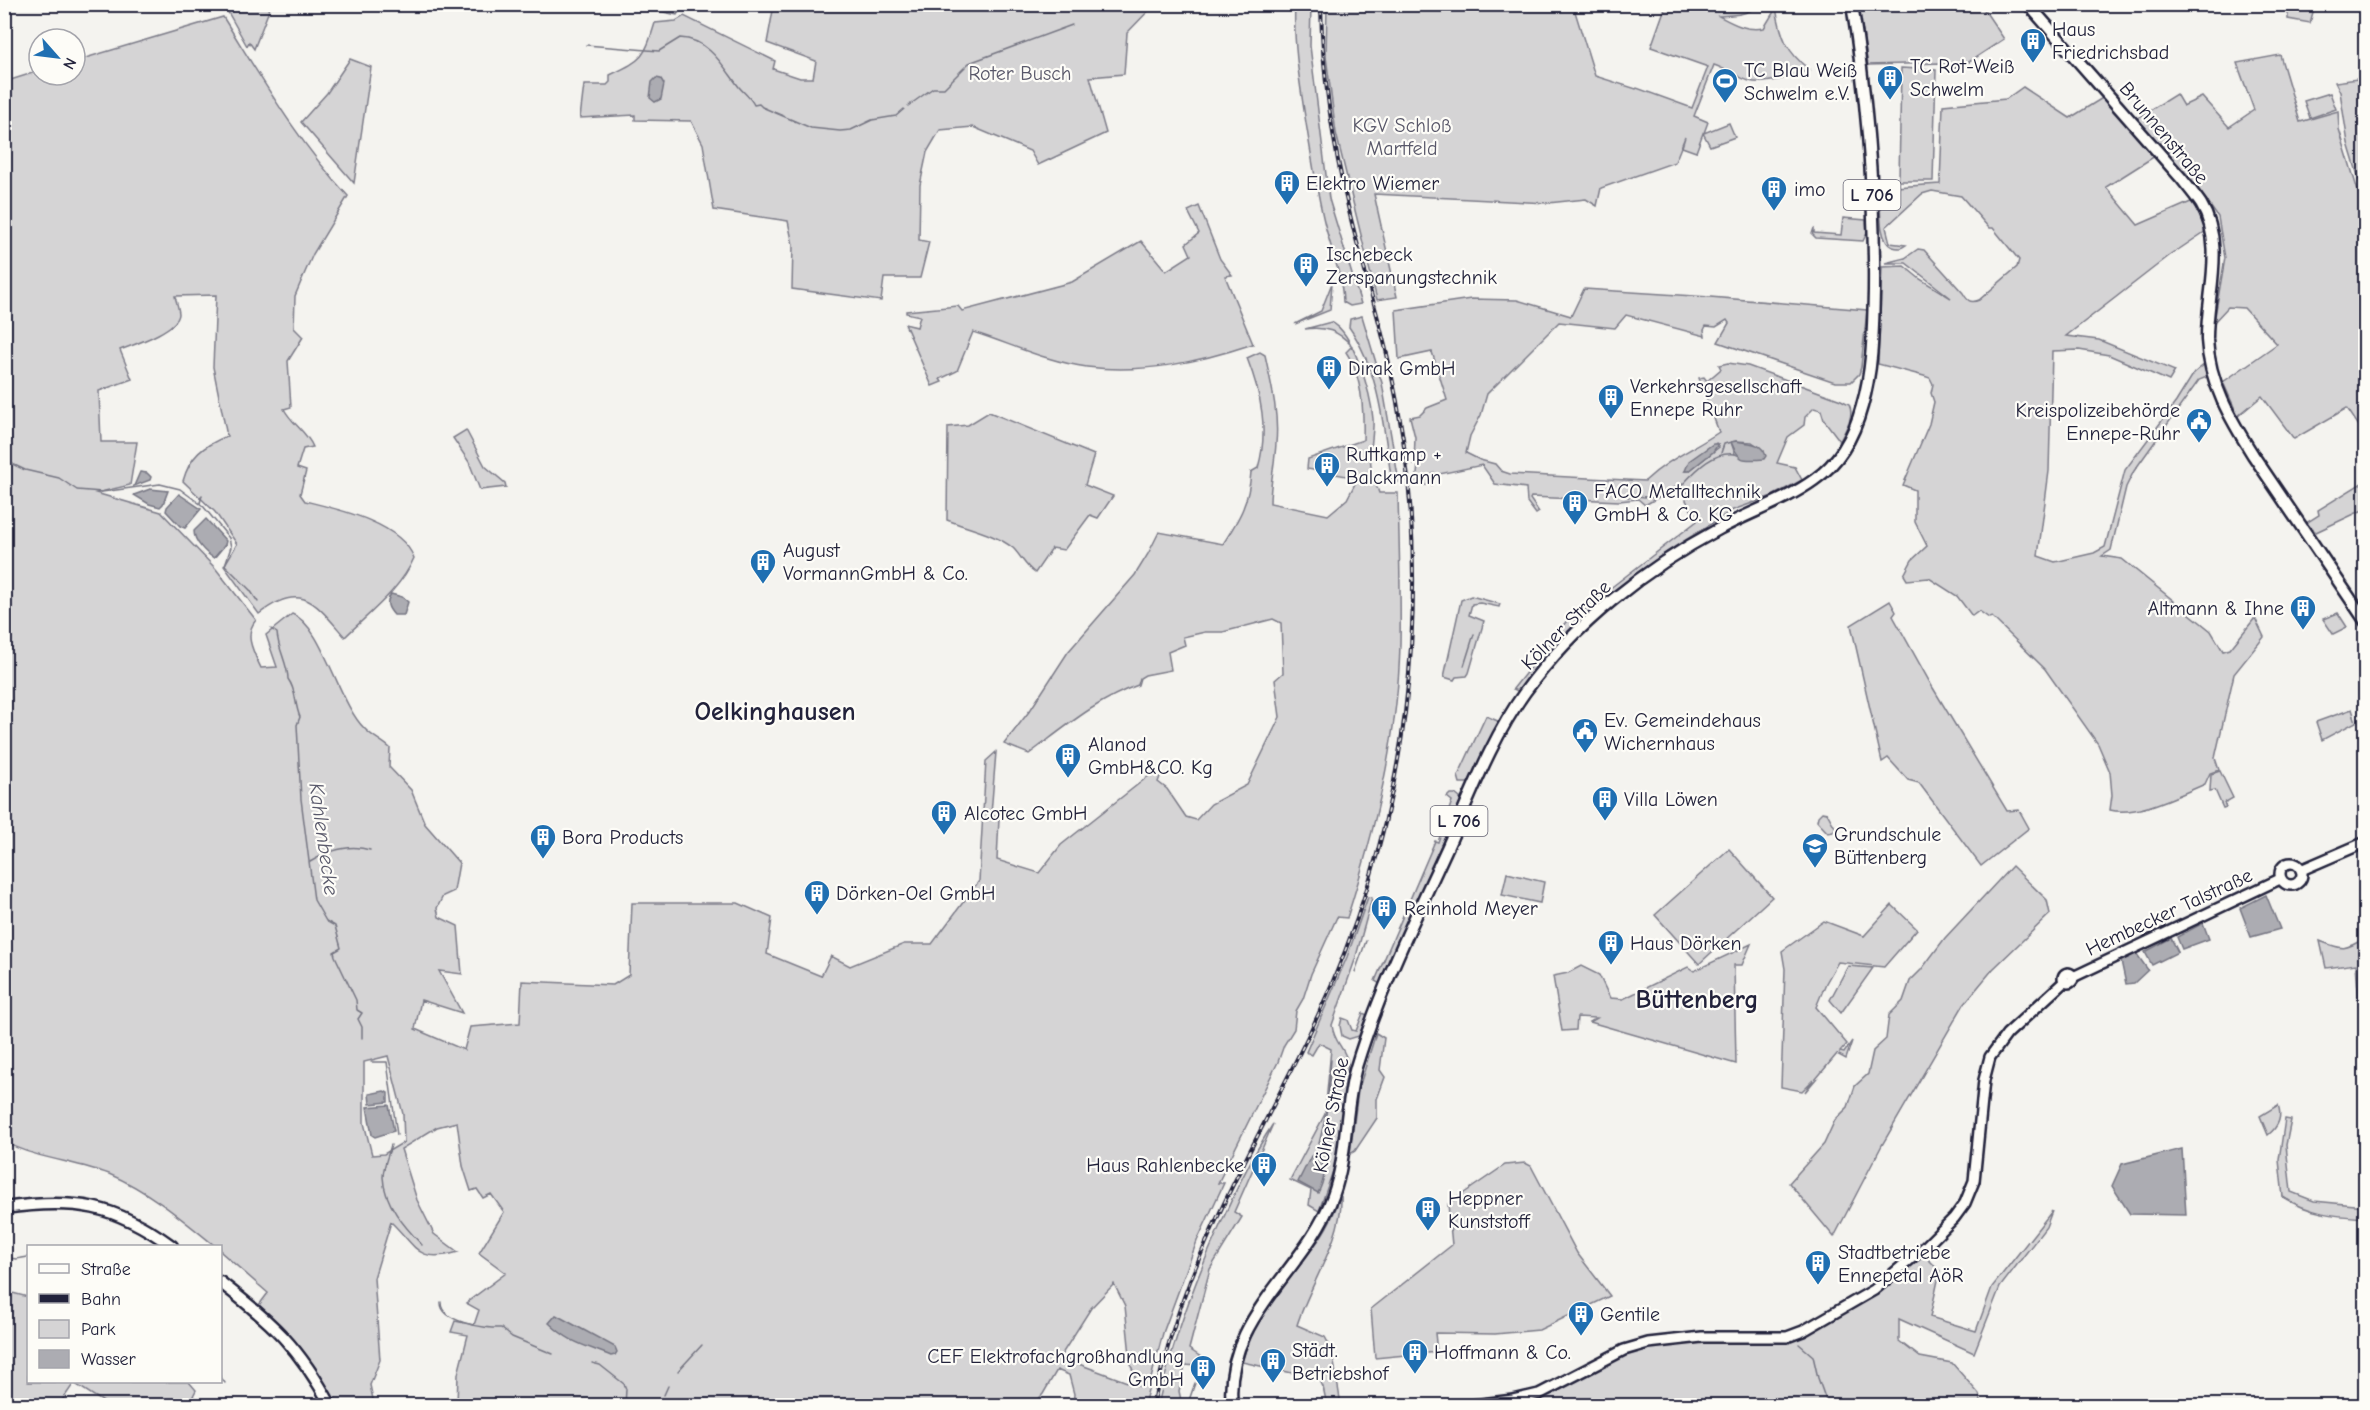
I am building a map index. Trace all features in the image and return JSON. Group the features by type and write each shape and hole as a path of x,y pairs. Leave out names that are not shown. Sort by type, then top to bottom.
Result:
{"main road":[{"name":"Kölner Straße","path":"1231,1403 1234,1363 1244,1334 1259,1306 1311,1240 1331,1202 1341,1166 1354,1077 1369,1030 1398,958 1486,762 1519,701 1537,676 1564,646 1644,576 1715,531 1805,486 1833,464 1849,441 1867,388 1874,308 1874,231 1868,133 1852,4"},
{"name":"Brunnenstraße","path":"2028,4 2181,178 2201,205 2211,238 2213,274 2207,340 2209,359 2218,390 2247,446 2366,622"},
{"path":"4,1208 57,1204 106,1210 138,1223 171,1245"},
{"path":"222,1284 261,1314 290,1342 309,1367 331,1406"}],"street":[{"name":"Hembecker Talstraße","path":"2301,870 2366,842"},
{"name":"Hembecker Talstraße","path":"2286,864 2296,864 2301,870 2302,878 2295,885 2286,885 2280,879 2280,872 2286,864"},
{"name":"Hembecker Talstraße","path":"1465,1406 1539,1394 1624,1350 1648,1342 1702,1336 1787,1337 1803,1331 1874,1290 1940,1233 1965,1203 1974,1181 1984,1080 1990,1058 2007,1034 2069,979 2280,879"}],"green space":[{"path":"224,5 271,5 254,49 249,42 247,46"},
{"name":"Roter Busch","path":"774,5 1154,5 1127,33 1124,74 1090,77 1106,133 1038,165 1030,151 973,127 940,130 927,152 920,185 919,240 929,242 920,278 884,278 881,301 792,289 793,245 788,221 714,210 703,144 691,121 635,120 635,115 580,118 584,85 607,85 610,82 610,75 636,61 645,51 655,23 676,21 684,16 775,61 773,69 800,78 813,78 816,61 767,43"},
{"path":"1295,5 1311,5 1310,46 1329,199 1361,304 1350,306 1343,302 1338,270 1323,217 1299,79"},
{"name":"KGV Schloß Martfeld","path":"1327,5 1573,5 1595,76 1692,108 1708,67 1651,47 1666,5 1759,5 1745,13 1719,16 1746,28 1758,29 1764,28 1776,8 1786,43 1795,57 1810,70 1780,79 1756,82 1745,80 1714,65 1694,116 1708,122 1704,133 1729,123 1735,137 1710,146 1703,133 1696,152 1682,147 1685,137 1675,162 1601,188 1597,206 1586,199 1548,203 1374,194 1397,297 1377,300 1336,133 1326,56"},
{"path":"1858,5 1981,5 2004,39 1969,62 1948,71 1943,63 1868,65"},
{"path":"2288,5 2315,5 2310,23 2288,19"},
{"path":"223,17 297,132 348,196 313,254 295,296 294,328 303,337 288,361 291,407 284,409 313,447 303,449 297,468 306,471 300,494 305,501 367,519 396,535 407,546 414,558 393,591 345,637 316,606 307,600 286,599 259,614 224,566 237,544 215,512 183,481 194,458 204,448 227,436 213,367 216,295 175,296 179,314 171,326 154,336 120,350 132,379 99,391 101,442 137,442 130,485 96,493 161,512 216,569 256,620 250,632 250,638 261,668 277,667 266,635 292,614 303,621 321,648 355,717 367,731 390,748 389,767 411,790 425,824 459,863 454,891 443,896 437,908 439,917 458,926 462,974 439,971 462,1013 421,1000 415,1029 464,1050 470,1027 520,1023 522,981 613,985 629,975 632,903 738,903 772,918 767,954 821,976 831,956 850,966 904,944 932,944 979,881 986,761 996,752 991,814 999,819 997,860 1039,873 1061,845 1155,771 1160,777 1158,782 1167,789 1186,817 1196,820 1211,804 1247,785 1280,717 1275,680 1283,673 1281,623 1273,619 1223,632 1205,632 1183,637 1185,645 1168,652 1171,670 1145,675 1140,678 1138,685 1108,698 1029,754 1004,744 1031,709 1068,652 1135,575 1159,532 1223,544 1229,535 1245,502 1251,472 1258,468 1263,440 1260,399 1247,358 1260,352 1265,355 1274,399 1277,432 1270,503 1328,515 1347,499 1358,478 1307,469 1308,459 1363,440 1359,383 1346,352 1352,346 1365,380 1372,408 1371,469 1373,476 1379,493 1398,493 1400,644 1390,748 1376,817 1347,918 1337,917 1296,1011 1294,1029 1284,1045 1278,1062 1218,1183 1224,1183 1197,1241 1163,1333 1144,1405 1073,1405 1074,1394 1069,1375 1057,1370 1043,1394 1033,1405 457,1405 458,1374 468,1335 451,1332 455,1321 474,1325 479,1310 466,1303 506,1273 479,1253 504,1212 491,1194 483,1198 477,1189 471,1191 463,1166 457,1122 437,1127 401,1149 417,1200 434,1234 458,1252 434,1256 419,1251 391,1222 374,1278 380,1360 370,1385 374,1404 336,1405 302,1352 259,1305 268,1293 222,1253 222,1245 214,1245 165,1206 124,1181 109,1174 17,1148 5,1142 4,82 27,75 27,87 87,87 87,57","holes":["388,1056 403,1114 404,1142 384,1154 372,1155 364,1123 364,1062","1114,1284 1125,1306 1131,1365 1138,1386 1060,1357 1091,1308"]},
{"path":"2280,55 2300,122 2338,111 2339,129 2365,214 2365,435 2347,408 2294,439 2262,396 2238,416 2223,382 2277,344 2244,308 2228,307 2214,322 2225,258 2218,217 2196,186 2136,119 2176,94 2183,106 2202,97 2229,127 2254,110 2237,63"},
{"path":"350,59 371,67 354,183 301,122 327,93"},
{"path":"1901,68 1936,70 1933,181 1899,181"},
{"path":"2366,78 2365,199 2348,143 2340,92 2335,82"},
{"path":"2023,87 2070,118 2104,97 2155,156 2106,187 2138,225 2193,201 2206,231 2169,256 2066,336 2099,340 2175,371 2169,381 2109,355 2079,350 2052,351 2049,471 2038,556 2055,562 2094,553 2105,547 2125,470 2176,402 2194,373 2206,363 2207,377 2199,380 2134,471 2126,487 2111,550 2102,556 2122,559 2211,631 2223,651 2230,649 2255,618 2264,637 2234,674 2215,758 2219,770 2210,773 2205,784 2158,804 2133,810 2110,810 2112,795 2110,772 2098,744 2045,669 1992,617 1989,618 1979,611 1972,616 1957,596 1929,578 1907,580 1904,575 1912,560 1927,546 1915,522 1915,490 1903,485 1929,424 1934,402 1931,393 1933,384 1930,378 1878,364 1882,267 1904,266 1951,298 1906,263 1885,263 1905,258 1918,249 1924,250 1967,299 1973,302 1979,300 2017,267 2019,260 1993,228 1989,228 1961,196 1932,191 1922,194 1886,227 1890,243 1906,245 1900,248 1893,247 1884,238 1882,230 1880,188 1940,184 1943,105 2006,99"},
{"path":"2330,93 2336,109 2310,118 2304,101"},
{"path":"1199,206 1220,259 1232,275 1225,276 1253,344 1171,365 1108,369 1072,365 973,332 957,371 940,379 942,382 932,386 905,324 917,327 920,316 906,313 906,311 958,306 962,311 1072,282 1141,241 1166,271 1191,255 1186,244 1199,233 1188,211"},
{"path":"1843,218 1866,220 1867,233 1863,241 1816,238 1812,234 1814,228 1814,233 1841,235"},
{"path":"1332,283 1330,310 1295,324 1321,311"},
{"path":"1584,289 1867,310 1861,367 1859,374 1851,382 1835,382 1718,342 1729,323 1727,320 1716,327 1706,326 1705,336 1626,315 1615,328 1559,322 1487,394 1481,415 1470,436 1466,453 1495,464 1501,471 1510,474 1645,481 1672,460 1719,432 1699,378 1704,377 1707,381 1721,369 1719,365 1728,363 1748,366 1841,400 1849,404 1851,409 1849,423 1840,441 1824,420 1821,410 1814,408 1805,417 1804,425 1788,437 1777,463 1795,467 1802,480 1772,496 1733,510 1635,575 1572,630 1518,691 1513,689 1569,618 1574,620 1588,606 1587,603 1604,593 1697,521 1686,500 1687,492 1679,490 1678,486 1645,505 1638,499 1619,501 1531,497 1530,499 1539,512 1536,514 1527,502 1526,488 1495,484 1482,465 1435,475 1434,473 1430,476 1432,485 1416,485 1418,464 1414,464 1415,437 1410,417 1420,415 1427,408 1447,400 1432,352 1399,359 1396,310 1471,299 1517,300 1571,316","holes":["1731,442 1752,442 1764,451 1754,459 1744,458 1735,454","1716,443 1719,447 1689,471 1685,471"]},
{"path":"1362,316 1382,383 1399,482 1392,483 1379,402 1368,363 1349,327 1350,319"},
{"path":"1331,322 1350,344 1331,331 1319,328 1305,329"},
{"path":"989,412 1094,455 1085,485 1113,496 1098,518 1090,515 1064,550 1052,548 1035,573 1006,543 947,520 948,427 968,425"},
{"path":"466,430 485,466 505,483 506,487 480,490 469,462 453,438"},
{"path":"2365,481 2365,509 2316,532 2306,523 2319,515 2318,510"},
{"path":"1471,596 1500,604 1499,607 1480,603 1472,604 1469,615 1484,621 1469,673 1467,676 1456,677 1454,680 1444,677 1461,600"},
{"path":"1890,601 1896,612 1893,616 1933,688 2007,811 2019,810 2029,828 1981,866 1919,783 1908,780 1888,758 1882,762 1851,625"},
{"path":"2338,613 2347,627 2333,634 2323,619"},
{"path":"2352,709 2356,722 2322,740 2316,722"},
{"path":"1486,716 1500,722 1470,783 1460,783 1458,776"},
{"path":"2220,771 2233,798 2224,803 2226,807 2223,808 2215,790 2210,791 2211,774"},
{"path":"1455,794 1460,798 1460,802 1380,984 1375,981 1435,841 1438,842 1452,801 1447,797"},
{"path":"1822,812 1827,813 1836,829 1833,832 1828,833 1817,821"},
{"path":"1729,849 1772,897 1699,964 1655,915"},
{"path":"2012,866 2047,900 2050,914 1993,969 1964,1004 1882,1145 1834,1237 1789,1183 1824,1144 1835,1120 1848,1107 1855,1086 1868,1074 1873,1051 1886,1039 1889,1015 1903,1001 1910,981 1945,938"},
{"path":"1507,873 1544,882 1540,903 1502,895"},
{"path":"1368,897 1372,898 1355,960 1332,1025 1348,1064 1334,1168 1319,1211 1309,1205 1311,1190 1290,1180 1325,1114 1331,1049 1319,1043 1312,1055 1306,1052 1347,957"},
{"path":"1892,905 1917,929 1884,967 1838,962 1816,1007 1847,1044 1840,1052 1844,1053 1852,1041 1846,1059 1837,1054 1805,1092 1813,1080 1802,1091 1781,1087 1785,969 1782,951 1824,921 1864,936"},
{"path":"2365,938 2365,1006 2359,1005 2356,964 2326,968 2320,941 2343,948"},
{"path":"1751,944 1742,965 1734,965 1736,1064 1590,1022 1597,1018 1577,1017 1576,1030 1562,1031 1553,976 1568,973 1581,966 1599,975 1610,998 1623,999 1688,967 1694,971"},
{"path":"1848,966 1873,968 1841,1013 1830,1000"},
{"path":"1363,1013 1367,1015 1359,1036 1349,1039 1342,1036 1340,1026 1342,1018 1348,1020 1352,1030 1356,1031"},
{"path":"1376,1033 1384,1038 1380,1070 1385,1077 1377,1099 1377,1118 1355,1151 1350,1154 1358,1091"},
{"path":"2278,1105 2279,1122 2268,1135 2260,1116"},
{"path":"2285,1119 2291,1120 2286,1145 2291,1192 2314,1201 2365,1206 2365,1218 2312,1211 2283,1197 2279,1160"},
{"path":"1273,1124 1234,1212 1242,1217 1210,1269 1189,1349 1201,1357 1197,1366 1185,1365 1179,1391 1182,1405 1158,1405 1176,1338 1200,1273 1243,1176"},
{"path":"1525,1163 1531,1166 1577,1253 1610,1296 1539,1330 1495,1334 1435,1333 1437,1352 1375,1358 1371,1309 1452,1245 1448,1204 1505,1165"},
{"path":"1341,1196 1337,1228 1297,1325 1325,1337 1332,1350 1341,1405 1327,1405 1318,1376 1299,1369 1292,1373 1242,1362 1247,1345 1263,1314 1323,1233"},
{"path":"2052,1211 2046,1227 2000,1287 1974,1353 1899,1319 1899,1341 1920,1357 1952,1363 1979,1394 1982,1405 1507,1406 1535,1399 1633,1351 1655,1345 1712,1340 1777,1343 1788,1341 1923,1254 1940,1271 1930,1317 1976,1331 1992,1287"},
{"path":"5,1291 27,1297 27,1383 74,1383 59,1405 5,1405"},
{"path":"74,1383 190,1383 196,1390 193,1396 203,1405 108,1405"}],"water":[{"path":"683,4 677,15 639,7 639,5"},
{"path":"656,78 661,79 664,84 661,99 655,102 650,98 652,82"},
{"path":"1731,442 1758,445 1766,456 1764,459 1743,459 1737,454"},
{"path":"1713,444 1718,444 1713,452 1689,471 1685,471 1689,461"},
{"path":"140,472 147,473 151,477 150,480 134,486"},
{"path":"150,489 168,491 160,507 149,504 134,495"},
{"path":"179,494 201,509 185,528 180,526 166,511"},
{"path":"206,519 226,541 214,558 207,553 194,535 194,531"},
{"path":"391,594 402,597 408,602 404,615 394,615 390,610 388,603"},
{"path":"2266,895 2280,929 2251,937 2240,908"},
{"path":"2203,923 2209,939 2182,949 2177,937"},
{"path":"2171,938 2178,952 2152,965 2145,952"},
{"path":"2136,953 2148,970 2134,983 2126,984 2121,961"},
{"path":"384,1091 388,1093 388,1102 370,1104 369,1094"},
{"path":"389,1105 394,1131 375,1137 372,1135 367,1107"},
{"path":"2182,1149 2186,1215 2130,1214 2112,1186 2122,1164"},
{"path":"1311,1156 1320,1158 1324,1171 1318,1193 1298,1182"},
{"path":"556,1315 615,1347 617,1352 611,1356 564,1335 549,1323"}],"waterway":[{"path":"908,106 933,88 944,88 969,63 1072,25"},
{"path":"586,45 659,51 680,38 699,43 714,55 754,105 759,104 811,128 851,130 872,120 896,116 904,109"},
{"path":"1721,453 1724,444 1731,442"},
{"path":"1628,497 1652,498 1673,491 1713,458 1735,454"},
{"name":"Kahlenbecke","path":"4,460 25,470 59,478 77,490 102,492 160,484 180,489 203,506 229,538 231,547 225,565 250,590 258,602"},
{"path":"200,503 202,495"},
{"name":"Kahlenbecke","path":"271,629 277,633 300,717 297,725 301,799 314,900 326,921 335,926 341,948 334,952 356,1000 357,1010 362,1013 358,1019 362,1027 362,1038"},
{"path":"1464,666 1474,634"},
{"path":"310,862 339,849 354,847 370,850"},
{"path":"1355,972 1366,941"},
{"path":"1316,1156 1326,1115 1331,1060"},
{"name":"Kahlenbecke","path":"371,1062 387,1062 397,1135"},
{"name":"Kahlenbecke","path":"391,1145 383,1173 384,1187 391,1206 402,1223 422,1245"},
{"path":"4,1257 16,1259 27,1257"},
{"name":"Kahlenbecke","path":"441,1302 448,1315 456,1319 465,1323 501,1328 512,1337 553,1354"},
{"path":"1799,1344 1813,1356 1828,1406"},
{"path":"678,1371 702,1345"},
{"name":"Kahlenbecke","path":"592,1363 600,1365 624,1384 625,1406"},
{"path":"222,1379 225,1383"},
{"path":"1187,1406 1195,1383"},
{"path":"664,1395 668,1386"},
{"path":"639,1406 658,1400"}],"railway":[{"path":"1153,1406 1173,1331 1199,1259 1227,1197 1318,1015 1348,942 1383,829 1405,713 1413,581 1412,537 1404,449 1389,363 1338,163 1326,84 1321,4"}],"place":[{"name":"Haus Friedrichsbad","path":"2033,64"},
{"name":"TC Rot-Weiß Schwelm","path":"1890,101"},
{"name":"TC Blau Weiß Schwelm e.V.","path":"1725,104"},
{"name":"Elektro Wiemer","path":"1287,206"},
{"name":"imo","path":"1774,212"},
{"name":"Ischebeck Zerspanungstechnik","path":"1306,288"},
{"name":"Dirak GmbH","path":"1329,391"},
{"name":"Verkehrsgesellschaft Ennepe Ruhr","path":"1611,420"},
{"name":"Kreispolizeibehörde Ennepe-Ruhr","path":"2199,444"},
{"name":"Ruttkamp + Balckmann","path":"1327,488"},
{"name":"FACO Metalltechnik GmbH & Co. KG","path":"1575,526"},
{"name":"August VormannGmbH & Co.","path":"763,585"},
{"name":"Altmann & Ihne","path":"2303,631"},
{"name":"Ev. Gemeindehaus Wichernhaus","path":"1585,754"},
{"name":"Alanod GmbH&CO. Kg","path":"1068,779"},
{"name":"Villa Löwen","path":"1605,822"},
{"name":"Alcotec GmbH","path":"944,836"},
{"name":"Bora Products","path":"543,860"},
{"name":"Grundschule Büttenberg","path":"1815,869"},
{"name":"Dörken-Oel GmbH","path":"817,916"},
{"name":"Reinhold Meyer","path":"1384,931"},
{"name":"Haus Dörken","path":"1611,966"},
{"name":"Haus Rahlenbecke","path":"1264,1188"},
{"name":"Heppner Kunststoff","path":"1428,1232"},
{"name":"Stadtbetriebe Ennepetal AöR","path":"1818,1286"},
{"name":"Gentile","path":"1581,1337"},
{"name":"Hoffmann & Co.","path":"1415,1375"},
{"name":"Städt. Betriebshof","path":"1273,1384"},
{"name":"CEF Elektrofachgroßhandlung GmbH","path":"1203,1391"}],"district":[{"name":"Oelkinghausen","path":"775,712"},
{"name":"Büttenberg","path":"1697,1000"}]}
